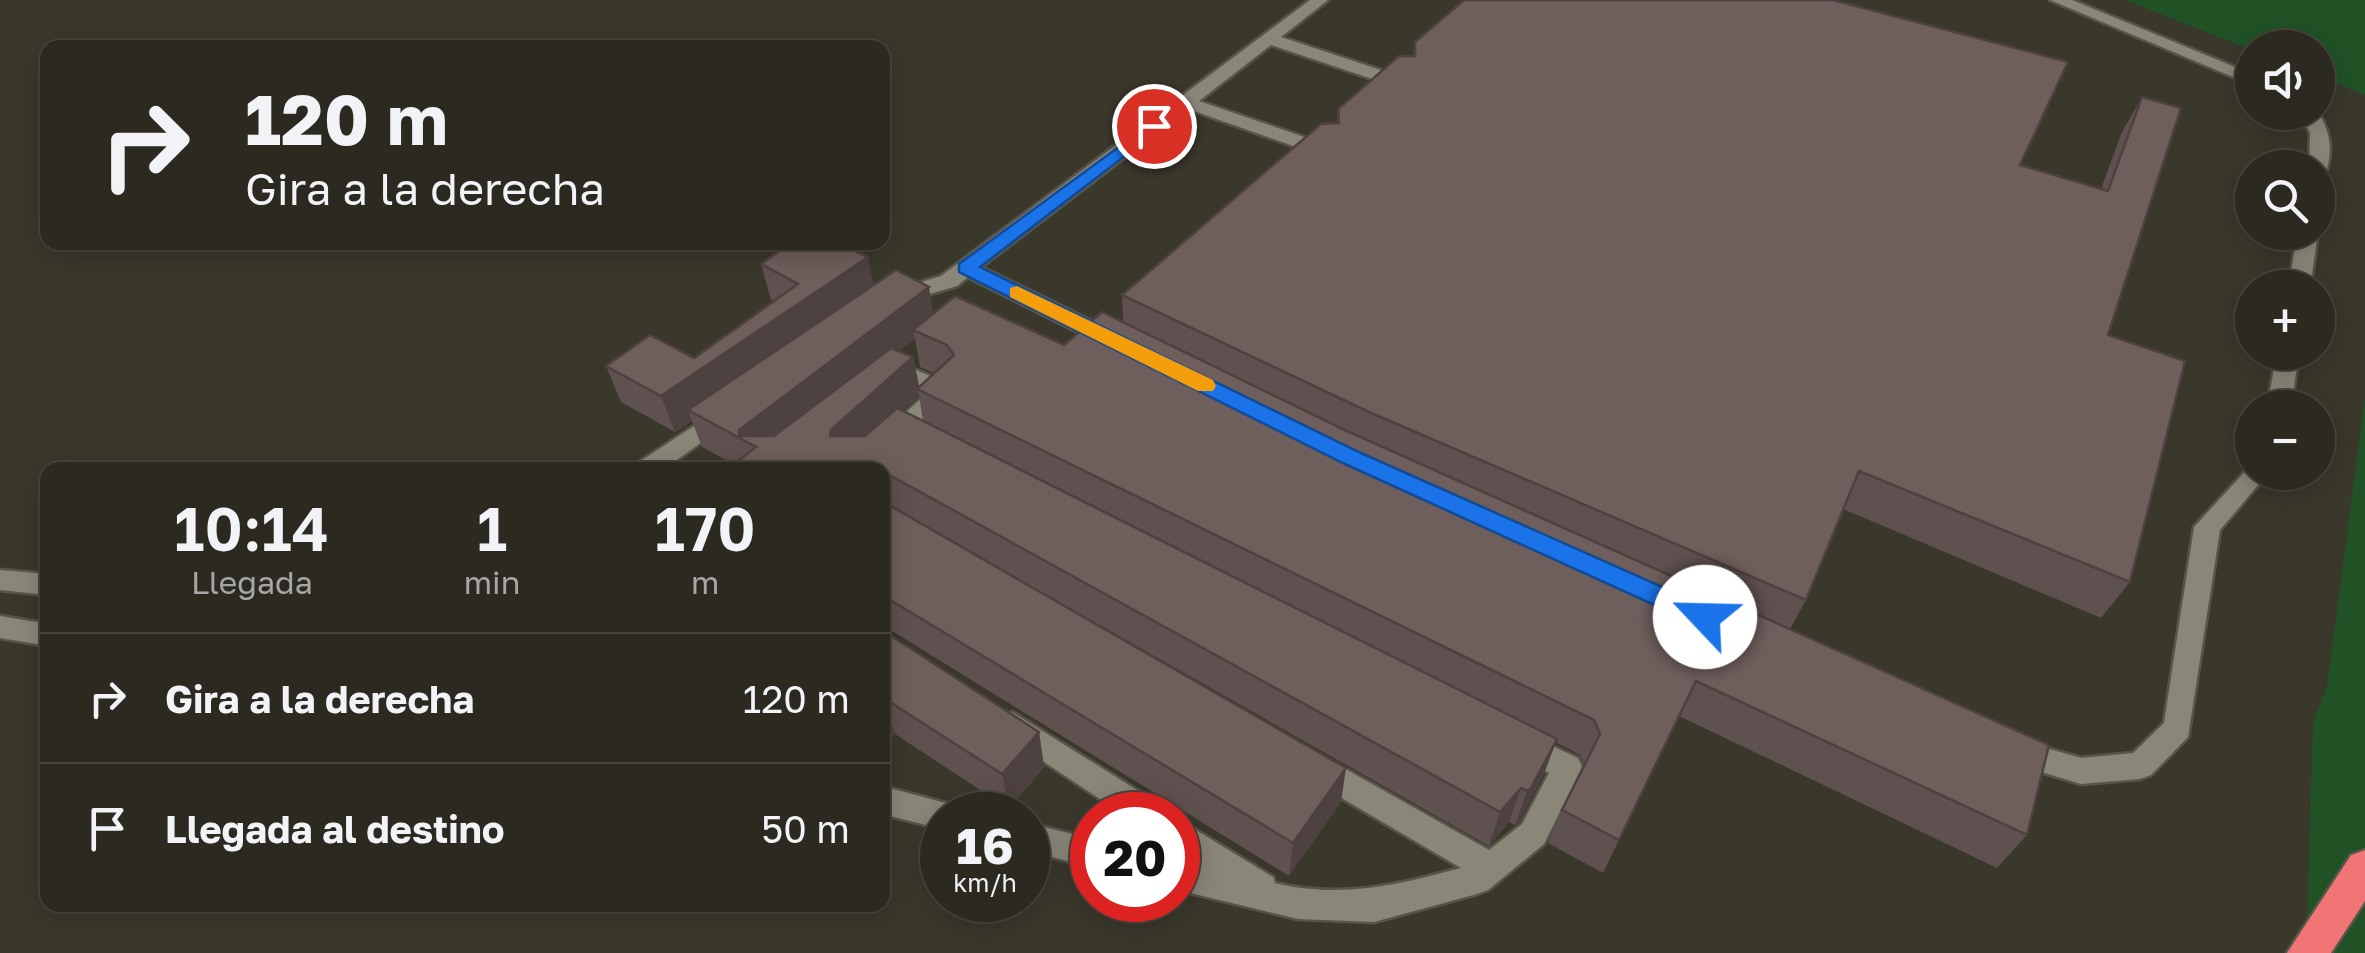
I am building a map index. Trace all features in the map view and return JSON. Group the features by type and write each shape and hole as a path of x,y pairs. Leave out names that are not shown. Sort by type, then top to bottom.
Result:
{"highway":[{"path":"2307,953 2365,868"}],"lane":[{"path":"873,311 889,300 958,274 1320,0"},
{"path":"2058,0 2235,73"},
{"path":"1268,39 1402,83"},
{"path":"1185,102 1326,152"},
{"path":"950,312 958,274"},
{"path":"958,274 1142,354"},
{"path":"868,462 913,435 944,391 890,376 918,354"},
{"path":"657,462 743,402"},
{"path":"1992,745 2081,771 2140,766 2178,728 2208,527 2241,490"},
{"path":"0,580 40,585"},
{"path":"0,628 40,634"},
{"path":"983,706 1115,792"},
{"path":"1200,880 1281,901 1374,906 1477,879 1533,834 1566,767 1497,732"},
{"path":"1287,751 1490,868"},
{"path":"890,802 920,810"},
{"path":"1200,848 1281,901"}],"green space":[{"path":"2125,0 2365,0 2365,95 2335,83 2335,30 2235,30 2235,43"},
{"path":"2365,396 2365,953 2306,953 2313,722 2327,686"}],"building":[{"path":"1464,0 1833,0 2068,62 2020,165 2108,191 2142,97 2181,108 2108,335 2185,361 2130,582 1859,471 1806,600 1369,412 1122,295 1321,124 1339,123 1338,109 1399,56 1415,56 1415,42"},
{"path":"781,250 853,250 868,257 661,396 606,366 650,335 694,358 798,284 761,264"},
{"path":"896,270 929,287 739,430 739,436 774,436 891,348 913,357 831,430 830,436 865,436 897,408 1557,739 1531,788 1521,788 1500,812 890,475 890,462 736,462 756,447 688,410"},
{"path":"955,296 1064,345 1102,312 1347,431 2049,745 2027,835 1696,681 1619,840 1562,810 1600,734 1594,720 917,389 954,355 947,345 913,330"},
{"path":"890,506 1346,768 1293,843 890,600"},
{"path":"890,635 1039,732 1002,774 890,702"}],"slow traffic":[{"path":"1017,293 1205,386"}],"route":[{"path":"1154,126 966,268 1353,458 1705,617"}]}
